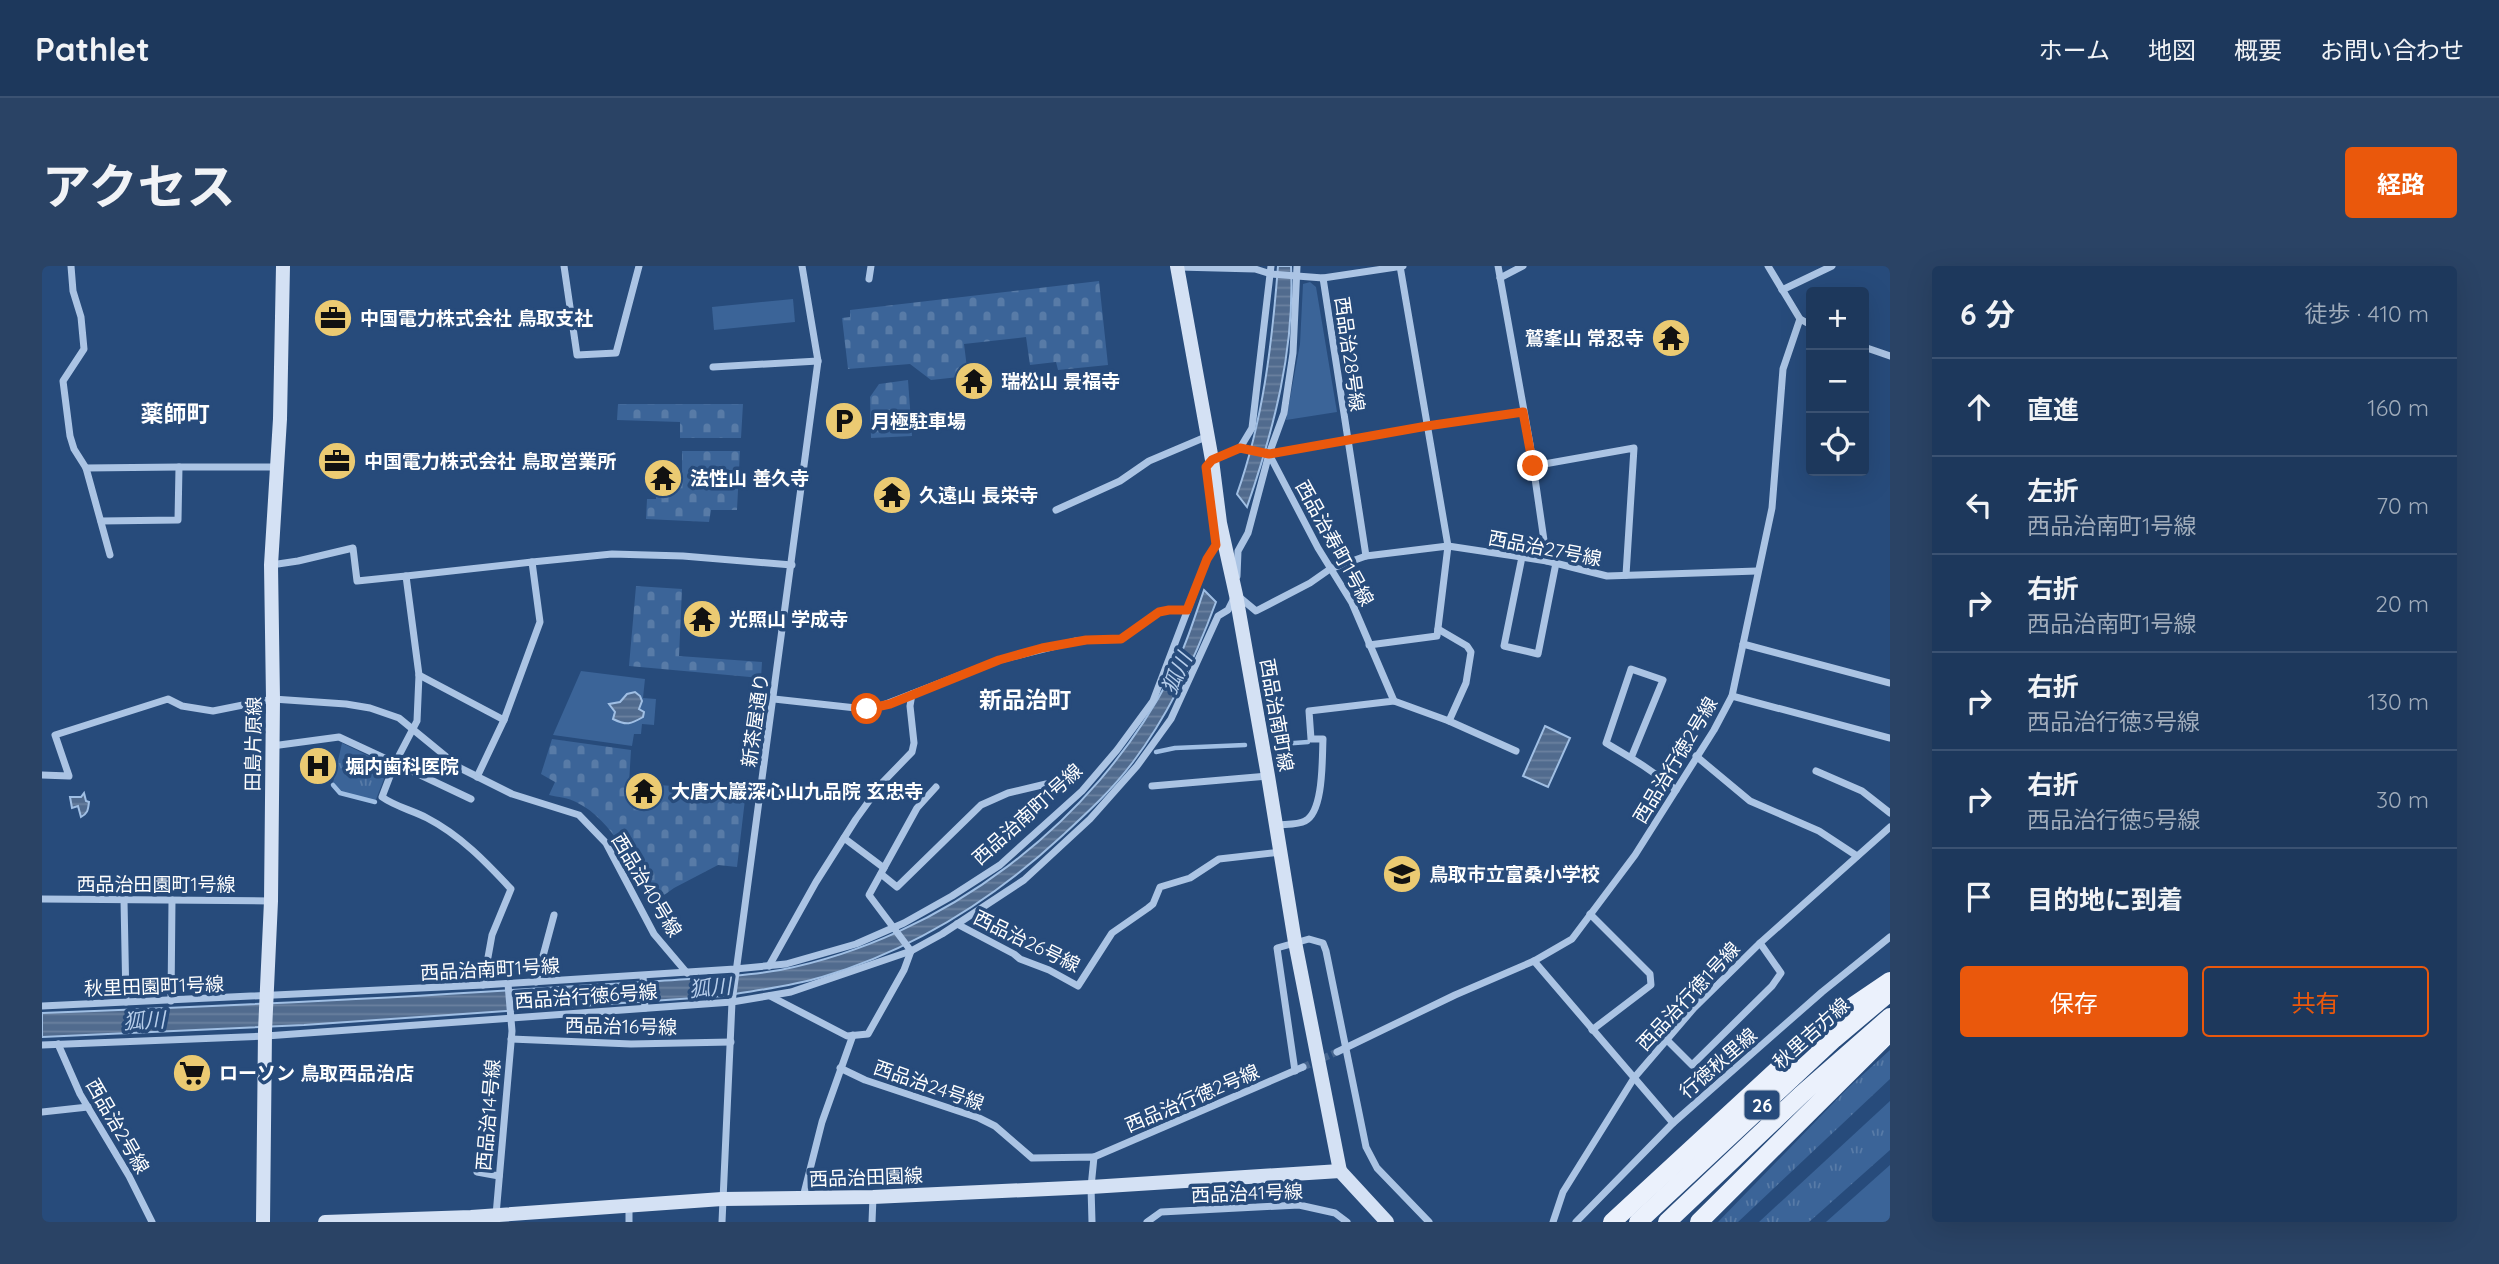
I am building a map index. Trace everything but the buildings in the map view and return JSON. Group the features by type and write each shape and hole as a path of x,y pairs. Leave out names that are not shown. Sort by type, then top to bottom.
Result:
{"main road":[{"path":"1612,1222 1828,1023 1890,981"},
{"name":"秋里吉方線","path":"1638,1222 1835,1039 1890,992"},
{"name":"秋里吉方線","path":"1667,1222 1802,1094 1890,1017"},
{"path":"1699,1222 1890,1032"}],"street":[{"path":"71,266 84,349 63,382 70,436 74,449 86,468 110,555"},
{"name":"田島片原線","path":"263,1222 265,1034 271,901 271,565 283,266"},
{"path":"565,266 577,355 616,353 639,266"},
{"name":"新茶屋通り","path":"722,1222 732,1002 818,361 802,266"},
{"path":"869,279 871,266"},
{"path":"1177,266 1271,270 1323,278"},
{"name":"西品治南町線","path":"1177,266 1208,436 1220,523 1236,595 1277,825 1295,942 1340,1171"},
{"path":"1236,595 1238,551 1248,533 1267,454 1284,413 1293,353 1297,266"},
{"path":"1369,645 1437,636 1448,546 1401,266"},
{"name":"西品治28号線","path":"1366,556 1323,278 1401,266"},
{"path":"1498,266 1547,561"},
{"path":"1500,278 1523,266"},
{"path":"1768,266 1800,320 1806,323"},
{"path":"1782,290 1832,266"},
{"path":"1243,449 1252,428 1271,270"},
{"name":"西品治行徳2号線","path":"1341,1051 1455,995 1534,961 1572,939 1635,855 1714,730 1732,696 1772,508 1783,369 1800,320"},
{"path":"1869,349 1890,356"},
{"path":"713,367 818,361"},
{"path":"1212,460 1243,449 1267,454 1523,412"},
{"path":"1056,510 1120,481 1149,461 1208,436"},
{"path":"1533,466 1634,448 1626,575"},
{"name":"西品治寿町1号線","path":"1267,454 1330,569 1352,603 1394,701"},
{"name":"西品治南町1号線","path":"267,998 483,985 508,986 786,964 856,944 895,929 1000,865 1082,791 1153,701 1207,559 1216,545 1206,467 1212,460"},
{"path":"101,521 178,520 180,467"},
{"path":"86,468 277,467"},
{"name":"西品治27号線","path":"1236,595 1256,611 1310,583 1330,569 1366,556 1448,546 1547,561 1607,576 1757,571"},
{"path":"271,565 353,548 357,581 612,554 683,556 792,565"},
{"path":"1522,557 1504,646 1538,654 1556,563"},
{"path":"477,777 505,720 540,622 532,562"},
{"path":"406,576 419,675 417,722 395,763 382,797 427,818 450,833 484,859 511,889 492,935 483,985"},
{"name":"西品治行徳6号線","path":"42,1045 265,1034 511,1015 732,1002 791,992 909,948 957,924 1024,880 1090,819 1138,766 1171,719 1218,617 1227,610 1236,595"},
{"path":"774,699 867,709 890,704 999,660 1042,648 1086,640 1121,639 1159,612 1187,610"},
{"path":"1438,629 1467,646 1471,652 1466,683 1449,722"},
{"path":"1743,644 1890,683"},
{"path":"1631,758 1663,680 1632,669 1606,743 1631,758 1648,766 1676,790"},
{"path":"419,675 505,720"},
{"path":"769,965 816,881 844,838 882,783 912,752 912,694"},
{"path":"1732,696 1890,738"},
{"name":"西品治40号線","path":"42,775 69,776 55,736 168,699 183,706 213,710 273,699 370,708 399,718 460,768 477,777 512,794 579,815 606,843 654,934 687,973"},
{"path":"1277,825 1305,821 1314,813 1322,776 1322,739 1311,739 1309,711 1394,701 1516,751"},
{"path":"271,746 339,737 471,799"},
{"path":"1696,756 1750,801 1819,831 1857,856"},
{"path":"1816,771 1862,791 1890,813"},
{"path":"1152,786 1268,776"},
{"path":"844,838 883,871 897,887 981,805 1009,793 1046,784"},
{"path":"770,995 847,1036 867,1034 904,970 909,948 869,895 917,808 936,787"},
{"name":"西品治行徳1号線","path":"1553,1222 1563,1192 1634,1078 1694,1008 1759,943 1890,827"},
{"name":"西品治26号線","path":"957,924 1020,959 1078,986 1112,933 1148,908 1160,887 1189,878 1219,859 1281,852"},
{"name":"西品治田園町1号線","path":"42,899 271,901"},
{"path":"124,900 126,1002"},
{"path":"171,1001 172,900"},
{"path":"1591,914 1650,974 1651,985 1592,1030"},
{"path":"536,982 554,915"},
{"name":"行徳秋里線","path":"1576,1222 1673,1123 1822,992 1890,937"},
{"path":"1295,942 1309,939 1324,943 1341,1051 1366,1147 1377,1168 1429,1222"},
{"name":"西品治行徳2号線","path":"1094,1157 1299,1069 1277,948 1295,942"},
{"path":"1668,1041 1692,1065 1772,986 1781,973 1759,943"},
{"path":"1534,961 1673,1123"},
{"path":"643,976 645,1008"},
{"name":"西品治14号線","path":"496,1215 511,1039 508,986"},
{"name":"秋里田園町1号線","path":"42,1006 267,998"},
{"path":"803,1198 822,1122 853,1035"},
{"name":"西品治16号線","path":"511,1039 631,1044 731,1042"},
{"name":"西品治2号線","path":"58,1044 88,1107 129,1176 152,1222"},
{"name":"西品治24号線","path":"840,1068 864,1080 979,1118 995,1126 1032,1158 1094,1157"},
{"path":"42,1112 88,1107"},
{"path":"1092,1222 1094,1157"},
{"path":"1340,1171 1387,1222"},
{"name":"西品治田園線","path":"324,1222 471,1220 496,1215 722,1199 1091,1187 1340,1171"},
{"path":"477,1172 499,1176"},
{"path":"872,1222 873,1196"},
{"path":"629,1205 629,1222"},
{"name":"西品治41号線","path":"1147,1222 1161,1212 1298,1205 1335,1213 1347,1222"}],"green space":[{"path":"1099,281 1108,365 1058,370 1056,362 1030,365 1026,337 964,344 968,376 931,380 910,364 848,369 842,318 850,317 850,310"},
{"path":"1310,282 1316,287 1337,412 1286,420 1300,344 1303,284"},
{"path":"793,299 795,322 714,330 712,307"},
{"path":"908,380 912,436 871,438 870,397 879,384"},
{"path":"618,404 743,404 741,438 680,438 680,422 617,420"},
{"path":"682,451 740,451 737,510 711,510 709,522 646,519 647,499 656,499 656,492 671,493 671,481 682,480"},
{"path":"636,586 682,589 679,656 762,662 761,678 629,666"},
{"path":"581,671 645,679 643,698 656,699 654,725 642,724 641,734 634,734 632,746 553,735"},
{"path":"552,739 631,750 629,783 746,791 737,867 718,865 674,888 653,903 621,846 602,821 576,802 549,795 555,782 541,774"},
{"path":"342,743 389,766 375,802 341,792 333,783"},
{"path":"1890,1050 1890,1079 1738,1222 1718,1222 1847,1089"},
{"path":"1890,1101 1890,1150 1809,1222 1759,1222"},
{"path":"1890,1165 1890,1222 1826,1222"}],"water":[{"path":"1278,266 1291,266 1290,328 1274,418 1247,507 1237,494 1260,410 1273,324"},
{"name":"狐川","path":"1204,590 1216,602 1190,665 1170,705 1146,743 1108,791 1037,858 980,901 920,937 856,966 797,983 723,996 304,1025 42,1037 42,1013 453,994 720,977 780,970 840,954 899,931 955,902 1007,867 1056,826 1100,780 1138,730 1170,677"},
{"path":"635,692 642,701 639,709 644,712 643,717 629,723 613,719 615,712 609,704 620,702 627,694"},
{"path":"1545,726 1570,738 1548,787 1523,776"},
{"path":"84,793 89,805 81,817 78,806 72,808 70,797 81,797"}],"waterway":[{"path":"1281,744 1308,742"},
{"path":"1156,752 1175,748 1245,745"},
{"path":"333,785 340,793 375,802"}],"tunnel":[{"path":"1303,1067 1337,1052"}],"place":[{"name":"中国電力株式会社 鳥取支社","path":"333,318"},
{"name":"鷲峯山 常忍寺","path":"1671,338"},
{"name":"瑞松山 景福寺","path":"974,381"},
{"name":"月極駐車場","path":"844,421"},
{"name":"中国電力株式会社 鳥取営業所","path":"337,461"},
{"name":"法性山 善久寺","path":"663,478"},
{"name":"久遠山 長栄寺","path":"892,495"},
{"name":"光照山 学成寺","path":"702,619"},
{"name":"堀内歯科医院","path":"318,766"},
{"name":"大唐大巖深心山九品院 玄忠寺","path":"644,791"},
{"name":"鳥取市立富桑小学校","path":"1402,874"},
{"name":"ローソン 鳥取西品治店","path":"192,1073"}],"district":[{"name":"薬師町","path":"175,413"},
{"name":"新品治町","path":"1025,699"}],"route":[{"path":"867,709 890,704 999,660 1042,648 1086,640 1121,639 1159,612 1187,610 1207,559 1216,545 1206,467 1212,460 1240,448 1269,454 1523,412 1533,466"}]}
